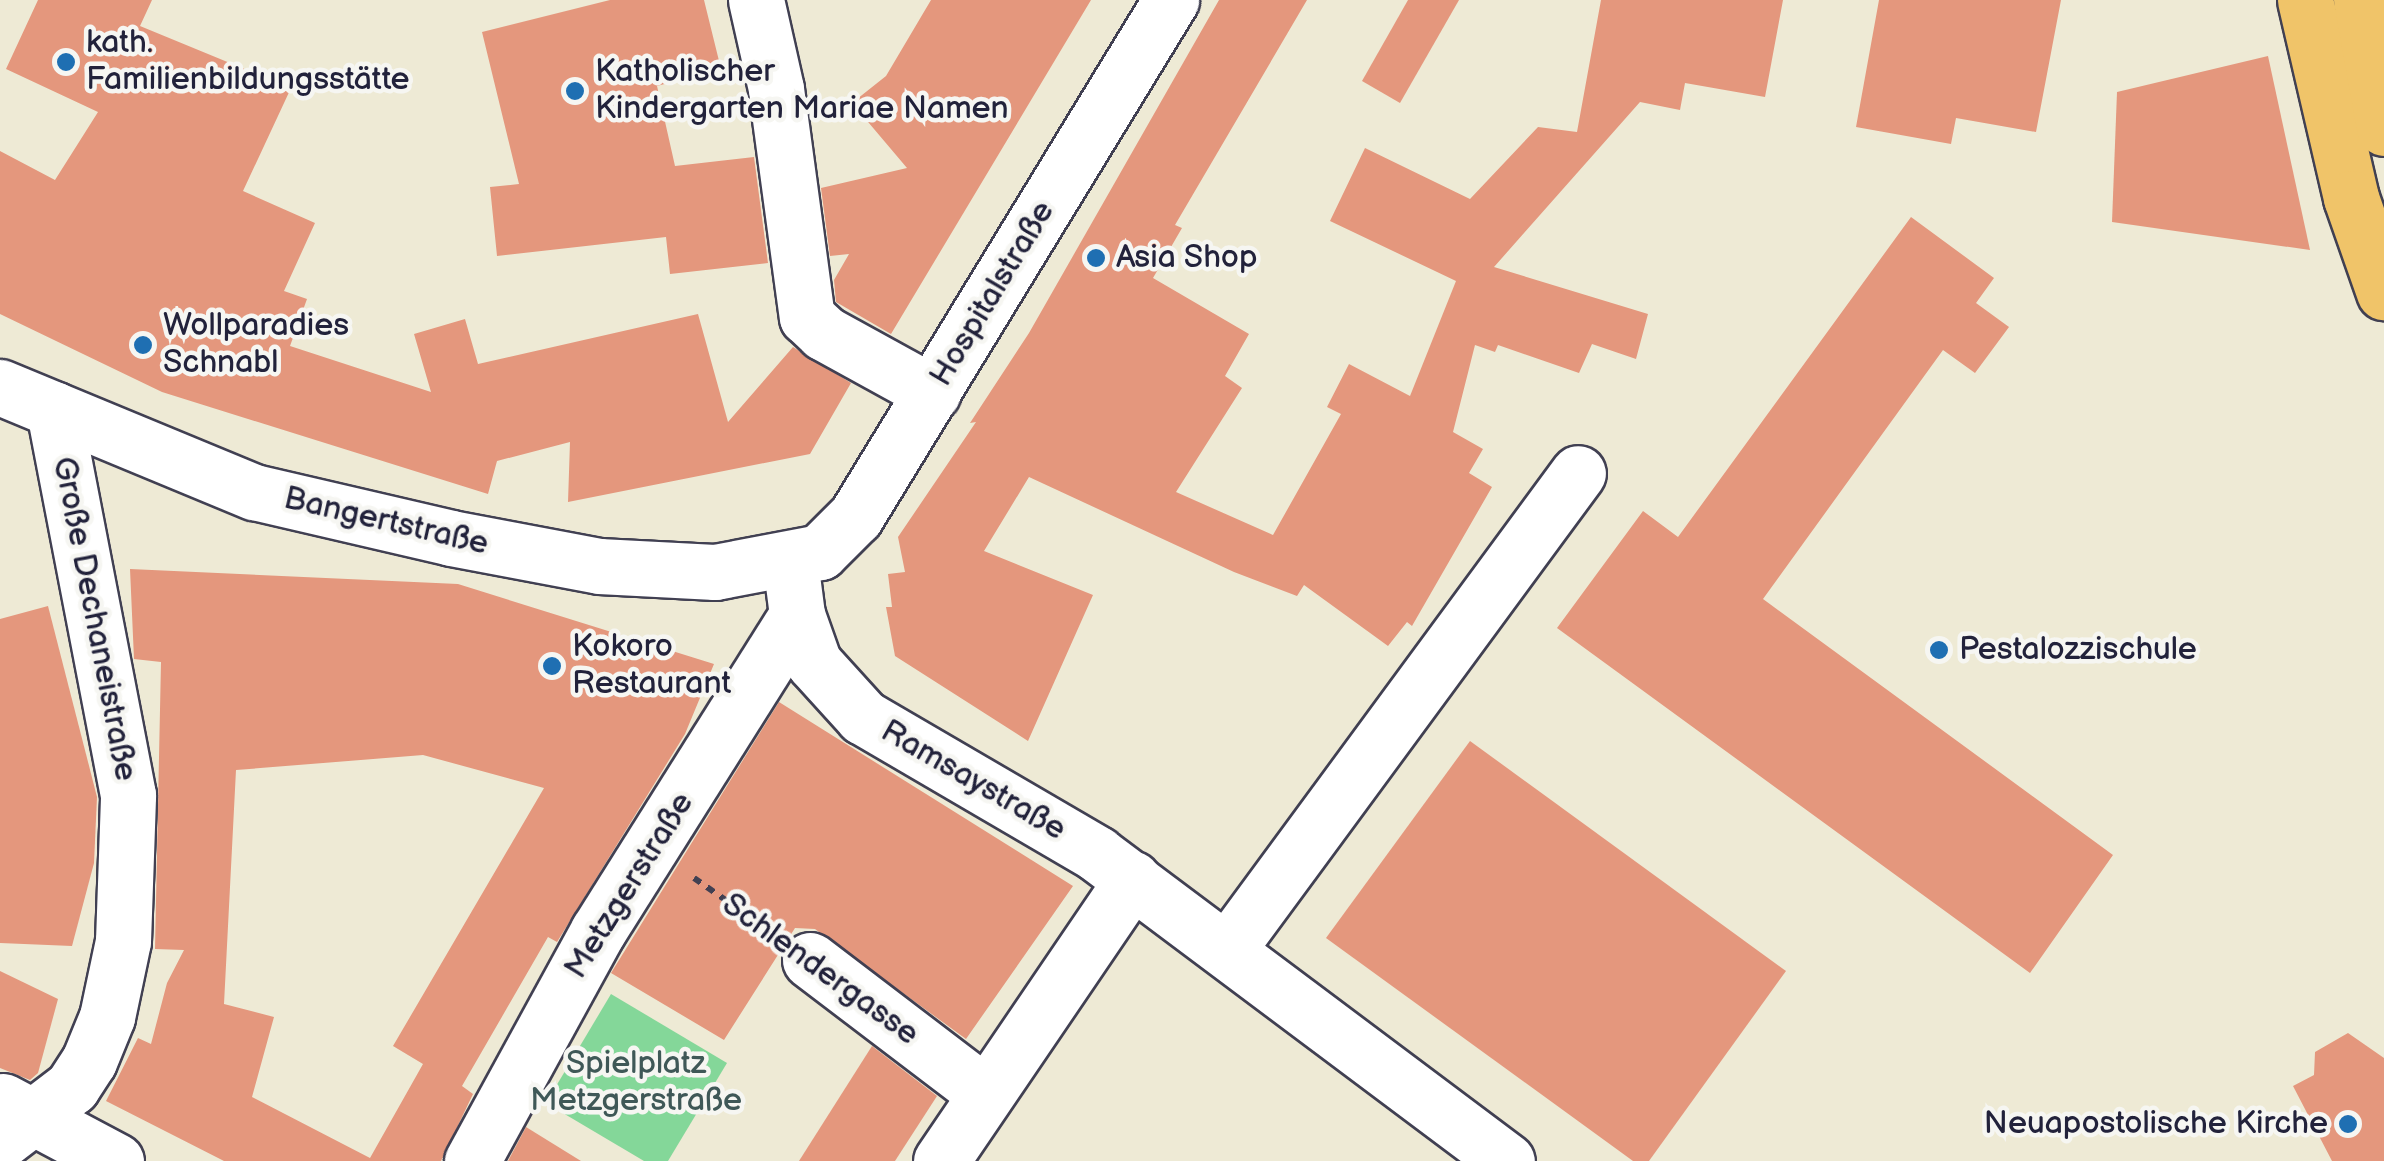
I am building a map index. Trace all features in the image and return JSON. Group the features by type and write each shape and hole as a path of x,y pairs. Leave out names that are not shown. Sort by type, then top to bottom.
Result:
{"main road":[{"path":"2304,0 2352,198 2384,292"},
{"path":"2361,0 2384,128"}],"street":[{"path":"756,0 776,89 807,317 824,333 933,392"},
{"name":"Hospitalstraße","path":"790,560 820,552 844,532 1171,0"},
{"name":"Bangertstraße","path":"0,386 254,492 335,515 600,566 715,572 790,560"},
{"name":"Große Dechaneistraße","path":"10,1119 72,1086 89,1062 107,1017 127,887 128,795 113,696 54,409"},
{"path":"1227,950 1578,473"},
{"name":"Ramsaystraße","path":"790,560 797,616 814,663 864,717 1133,879 1507,1161"},
{"name":"Metzgerstraße","path":"472,1161 598,931 797,616"},
{"path":"941,1161 1133,879"},
{"name":"Schlendergasse","path":"810,960 986,1094"},
{"path":"10,1119 116,1161"}],"path":[{"name":"Schlendergasse","path":"652,849 810,960"}],"green space":[{"name":"Spielplatz Metzgerstraße","path":"611,994 727,1063 668,1161 644,1161 546,1103"}],"building":[{"path":"38,0 152,0 140,26 291,88 243,191 315,223 284,291 307,299 290,346 431,392 414,334 465,319 478,364 698,314 728,422 793,347 851,383 810,454 568,502 570,442 497,461 488,494 162,392 0,314 0,151 55,180 98,112 6,69"},
{"path":"610,0 704,0 721,69 657,86 675,166 754,157 768,263 670,274 666,237 497,256 490,187 519,184 482,32"},
{"path":"931,0 1091,0 891,334 836,302 834,280 849,254 830,256 821,188 907,168 852,103 886,76"},
{"path":"1219,0 1307,0 1175,225 1182,228 1153,278 1249,334 1225,376 1242,388 1176,492 1273,535 1341,414 1327,407 1349,364 1410,396 1456,281 1330,221 1365,148 1470,199 1538,127 1577,132 1601,0 1783,0 1765,97 1685,83 1680,110 1640,102 1494,267 1648,314 1636,359 1592,344 1579,373 1498,345 1495,352 1475,345 1453,432 1483,449 1469,473 1492,487 1412,626 1407,622 1388,646 1304,585 1297,596 1234,572 1029,477 984,551 1093,595 1028,741 895,656 886,607 892,607 888,574 905,572 898,537 976,422 970,423 1029,333"},
{"path":"1408,0 1459,0 1400,103 1362,81"},
{"path":"1879,0 2061,0 2036,132 1956,118 1951,144 1856,127"},
{"path":"2268,56 2310,250 2112,222 2117,92"},
{"path":"1911,217 1994,278 1976,303 2009,327 1975,373 1943,350 1763,599 2113,855 2030,973 1557,628 1643,511 1678,537"},
{"path":"130,569 458,584 714,664 685,734 557,942 548,937 462,1086 473,1094 441,1161 224,1161 106,1101 138,1038 151,1044 167,983 184,950 155,949 161,662 134,659","holes":["423,755 544,788 393,1046 423,1064 370,1158 252,1097 274,1017 224,1004 236,770"]},
{"path":"48,606 97,797 94,863 72,946 0,943 0,619"},
{"path":"779,702 1073,886 966,1039 815,929 795,928 724,1040 611,973"},
{"path":"1470,741 1786,971 1649,1161 1633,1161 1326,938"},
{"path":"0,971 58,999 38,1073 30,1080 0,1068"},
{"name":"Neuapostolische Kirche","path":"2348,1033 2384,1058 2384,1161 2332,1161 2293,1086 2314,1075 2315,1052"},
{"path":"872,1046 937,1096 895,1161 799,1161"},
{"path":"526,1127 581,1161 508,1161"}],"place":[{"name":"kath. Familienbildungsstätte","path":"66,62"},
{"name":"Katholischer Kindergarten Mariae Namen","path":"575,91"},
{"name":"Asia Shop","path":"1096,258"},
{"name":"Wollparadies Schnabl","path":"143,345"},
{"name":"Pestalozzischule","path":"1939,650"},
{"name":"Kokoro Restaurant","path":"552,666"},
{"name":"Neuapostolische Kirche","path":"2348,1124"}]}
